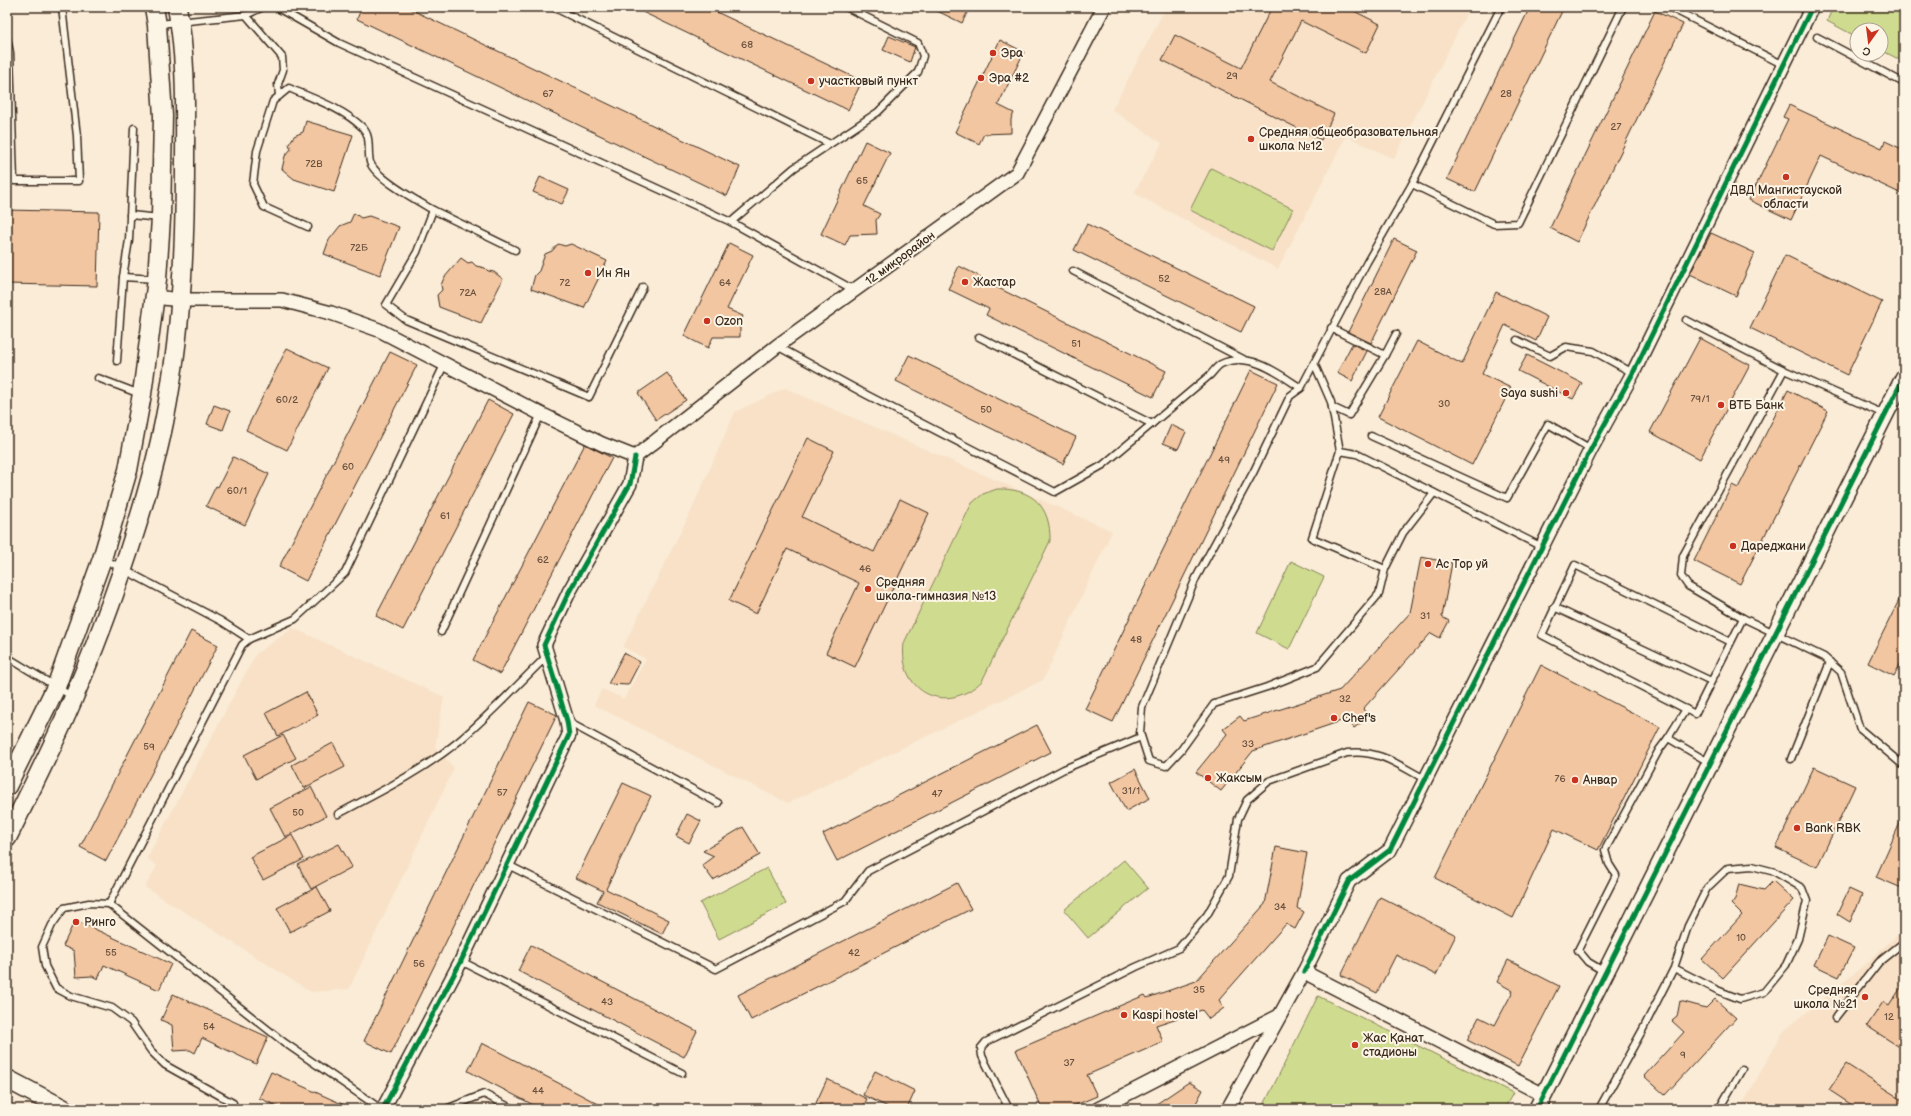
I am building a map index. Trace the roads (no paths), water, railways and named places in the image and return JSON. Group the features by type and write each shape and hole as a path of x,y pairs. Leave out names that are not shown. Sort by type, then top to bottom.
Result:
{"main road":[{"path":"7,786 56,687 102,559 128,470 142,394 155,297 161,218 163,116 157,24 154,7"},
{"path":"7,838 74,698 123,569 152,475 164,422 171,382 180,300 185,211 184,94 178,14"},
{"path":"7,1079 64,1109"}],"street":[{"name":"12 микрорайон","path":"635,457 777,346 1017,174 1104,7"},
{"path":"1228,1109 1304,972 1349,881 1390,850 1591,449 1633,373 1812,7"},
{"path":"155,297 180,300 282,300 331,313 379,330 541,414 602,444 635,457 630,484 569,592 544,645 567,721 569,735 559,759 506,864 461,961 382,1109"},
{"path":"1304,972 1540,1102 1904,377"},
{"path":"1098,1109 1279,1016"}],"lane":[{"path":"7,38 10,53 14,181 79,181 77,136 62,7"},
{"path":"157,24 178,14 246,14 264,7"},
{"path":"276,7 339,43 731,222 854,290"},
{"path":"553,7 830,144"},
{"path":"731,222 794,168 878,112 918,72 923,56 918,43 846,7"},
{"path":"1434,493 1403,533 1385,569 1379,594 1317,667 1267,687 1214,704 1181,750 1166,766 1149,761 1141,736 1142,707 1196,578 1254,471 1290,396 1301,388 1331,328 1412,184 1501,7"},
{"path":"1412,184 1494,224 1518,223 1623,7"},
{"path":"1669,7 1784,64"},
{"path":"246,14 282,57 283,70 278,84 279,96"},
{"path":"1817,37 1904,83"},
{"path":"308,227 264,207 253,184 257,151 273,101 289,88 331,106 364,128 369,142 370,163 383,178 433,210 515,250"},
{"path":"117,360 123,277 129,240 134,128"},
{"path":"433,210 417,252 386,305 406,320 589,397 643,287"},
{"path":"130,215 161,218"},
{"path":"1073,272 1243,359 1269,368 1301,388"},
{"path":"123,277 157,280"},
{"path":"1686,320 1784,370 1885,415"},
{"path":"1331,328 1385,355"},
{"path":"1332,407 1349,415 1396,334"},
{"path":"979,337 1152,424"},
{"path":"1517,340 1550,356 1566,347 1593,351 1633,373"},
{"path":"777,346 867,395 1055,492 1103,465 1220,365 1243,359"},
{"path":"1314,363 1332,407 1340,451 1312,538 1385,569"},
{"path":"109,904 242,645 249,639 296,619 345,573 444,365"},
{"path":"1784,370 1683,556 1681,576 1688,586 1743,618 1776,632 1824,657 1830,662 1841,672 1860,729 1904,766"},
{"path":"98,378 142,394"},
{"path":"441,632 541,414"},
{"path":"1371,436 1507,498 1548,424 1591,449"},
{"path":"1340,451 1357,454 1542,546"},
{"path":"102,559 221,621 249,639"},
{"path":"1731,642 1575,565 1542,635 1695,714 1711,681 1731,642 1743,618"},
{"path":"1554,607 1711,681"},
{"path":"338,814 410,776 442,754 459,741 547,656"},
{"path":"7,657 74,698"},
{"path":"1791,759 1830,662"},
{"path":"1606,972 1588,962 1578,950 1616,875 1609,864 1605,850 1659,750 1686,709"},
{"path":"567,721 718,803"},
{"path":"506,864 716,968 845,901 868,871 1064,769 1141,736"},
{"path":"1668,738 1710,763"},
{"path":"1009,1109 982,1056 981,1048 986,1042 1136,967 1179,948 1207,915 1229,876 1238,820 1247,800 1269,781 1347,753 1361,751 1376,754 1425,779"},
{"path":"1599,1109 1642,1031 1674,968 1688,926 1707,888 1728,868 1752,866 1775,872 1802,888 1807,901 1798,939 1786,965 1764,992 1740,999 1717,990 1674,968"},
{"path":"233,1103 165,1065 151,1052 131,1022 112,1008 71,996 56,988 44,966 42,947 52,925 64,908 89,903 109,904 285,1043 382,1109"},
{"path":"1835,1018 1879,962 1904,942"},
{"path":"461,961 682,1073"},
{"path":"1719,1109 1742,1069"},
{"path":"446,1109 484,1094 513,1109"}],"place":[{"name":"Эра","path":"993,53"},
{"name":"Эра #2","path":"981,78"},
{"name":"участковый пункт","path":"811,81"},
{"name":"Средняя общеобразовательная школа №12","path":"1251,139"},
{"name":"ДВД Мангистауской области","path":"1786,177"},
{"name":"Ин Ян","path":"588,273"},
{"name":"Жастар","path":"965,282"},
{"name":"Ozon","path":"707,321"},
{"name":"Saya sushi","path":"1566,393"},
{"name":"ВТБ Банк","path":"1721,405"},
{"name":"Дареджани","path":"1733,546"},
{"name":"Ас Тор уй","path":"1428,564"},
{"name":"Средняя школа-гимназия №13","path":"868,589"},
{"name":"Chef's","path":"1334,718"},
{"name":"Жаксым","path":"1208,778"},
{"name":"Анвар","path":"1575,780"},
{"name":"Bank RBK","path":"1797,828"},
{"name":"Ринго","path":"76,922"},
{"name":"Средняя школа №21","path":"1865,997"},
{"name":"Kaspi hostel","path":"1124,1015"},
{"name":"Жас Қанат стадионы","path":"1355,1045"}]}
